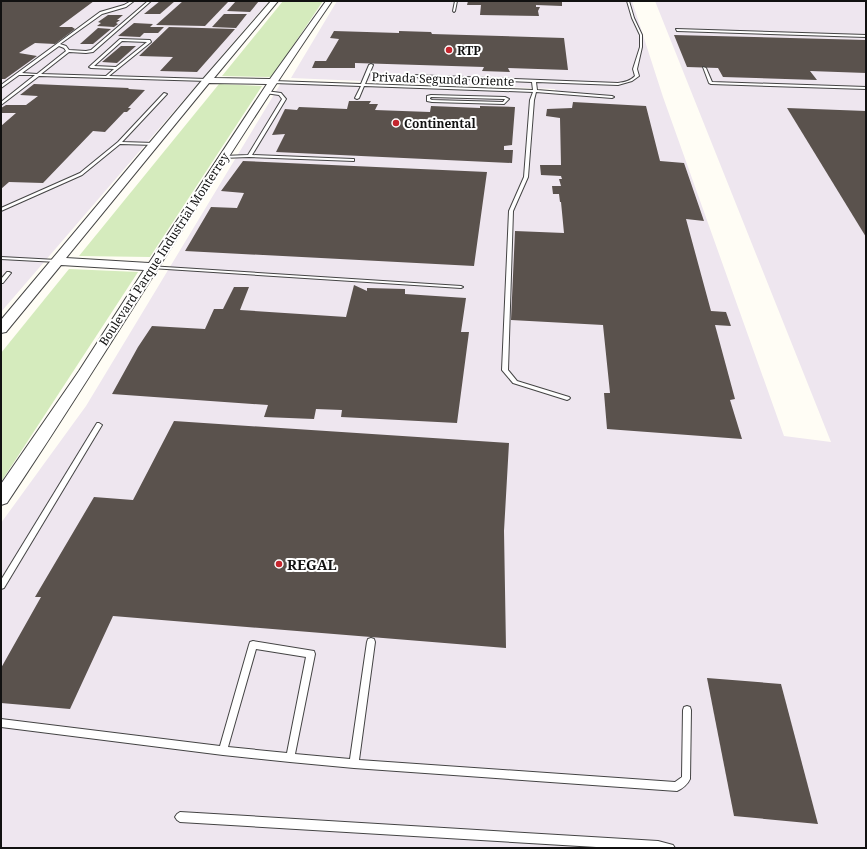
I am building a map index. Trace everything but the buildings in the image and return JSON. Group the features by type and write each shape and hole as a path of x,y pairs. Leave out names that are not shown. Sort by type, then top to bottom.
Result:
{"street":[{"path":"1,329 206,80 275,1"},
{"name":"Boulevard Parque Industrial Monterrey","path":"1,498 54,420 269,87 329,1"},
{"path":"206,80 269,87"},
{"path":"58,261 152,267"}],"lane":[{"path":"1,87 101,13 125,6 133,1"},
{"path":"1,104 68,51 92,51 150,1"},
{"path":"454,11 456,1"},
{"path":"412,76 618,84 633,80 637,76 635,69 641,47 641,35 633,18 628,1"},
{"path":"677,30 866,36"},
{"path":"106,77 150,41 122,40 91,67 116,68"},
{"path":"59,45 65,47 68,51"},
{"path":"357,98 371,65"},
{"path":"704,68 711,83 866,88"},
{"path":"20,74 206,80"},
{"path":"534,81 535,91 532,100 526,177 511,211 505,370 515,382 567,398"},
{"name":"Privada Segunda Oriente","path":"269,87 362,85 535,91 612,97"},
{"path":"249,156 284,99 280,94 269,87"},
{"path":"461,97 462,88"},
{"path":"1,210 80,174 119,143 165,94"},
{"path":"428,96 461,97 507,99 504,103 428,100 428,96"},
{"path":"119,143 154,144"},
{"path":"223,157 249,156 353,160"},
{"path":"1,258 58,261"},
{"path":"152,267 461,287"},
{"path":"1,282 9,273"},
{"path":"1,586 99,425"},
{"path":"354,764 370,642"},
{"path":"223,752 253,646 311,654 290,758"},
{"path":"1,723 223,752 354,764 677,787 686,779 687,710"},
{"path":"180,817 650,845 670,848"}],"shaded area":[{"path":"1,1 269,1 1,312"},
{"path":"337,1 632,1 663,97 784,436 831,442 655,1 866,1 866,848 1,848 1,523 86,406 281,83 556,93 555,89 291,78"}],"green space":[{"path":"283,1 323,1 272,77 222,76"},
{"path":"219,84 262,86 150,257 79,256"},
{"path":"69,269 138,272 1,482 1,353"}],"place":[{"name":"RTP","path":"449,50"},
{"name":"Continental","path":"396,123"},
{"name":"REGAL","path":"279,564"}]}
